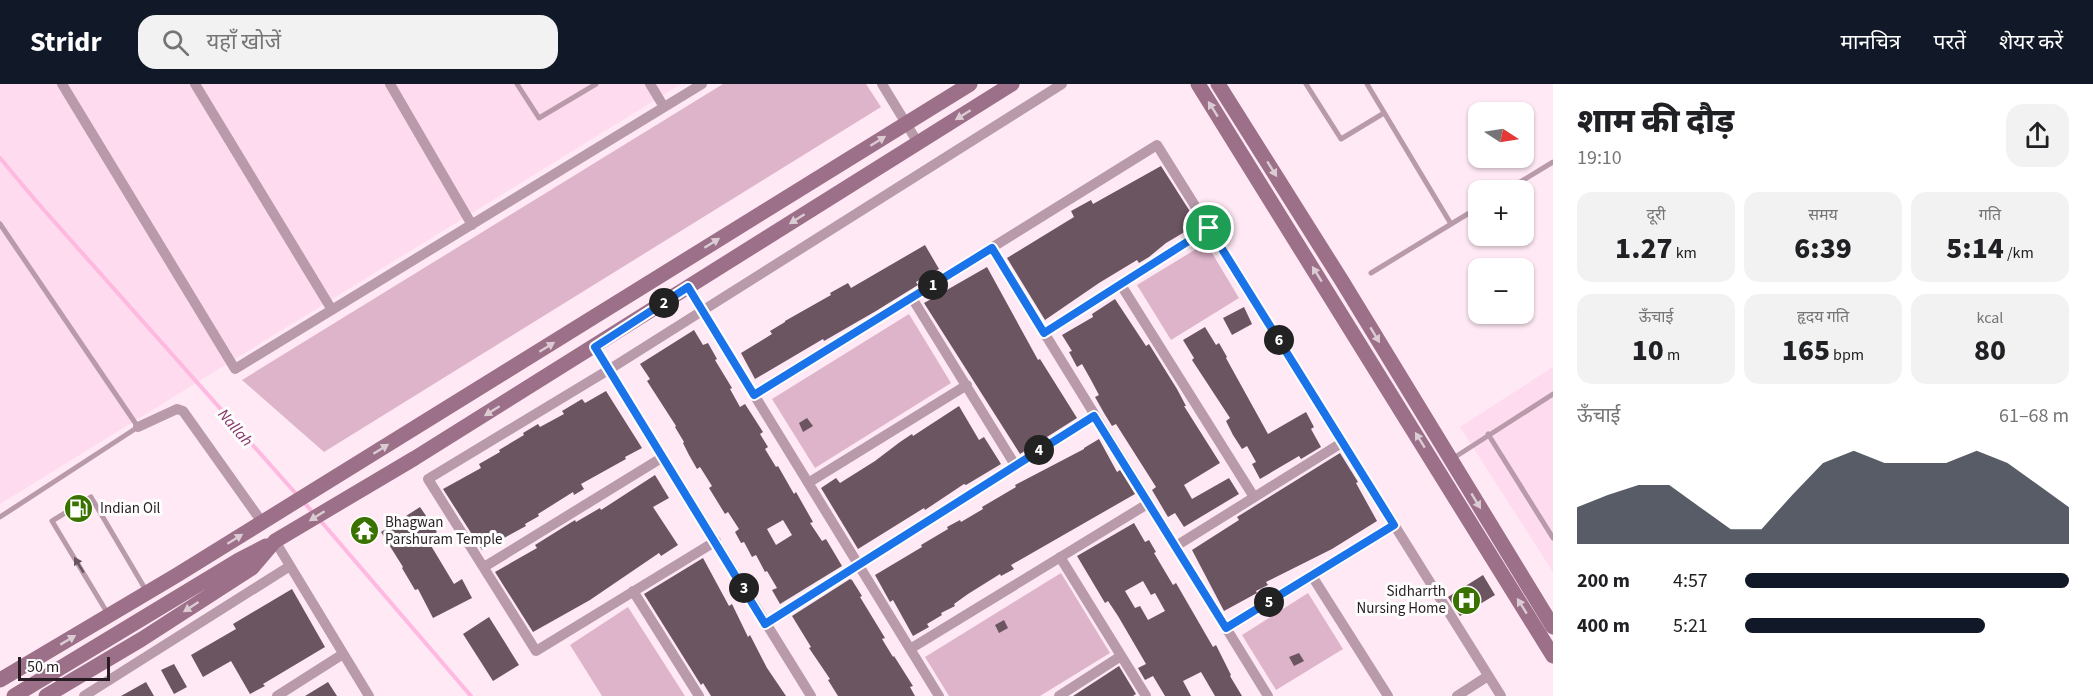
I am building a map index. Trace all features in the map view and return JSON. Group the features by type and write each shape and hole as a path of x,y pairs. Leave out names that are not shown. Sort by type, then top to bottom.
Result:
{"street":[{"path":"62,84 235,369 702,84"},
{"path":"195,84 332,310"},
{"path":"390,84 472,225"},
{"path":"650,84 664,107"},
{"path":"882,84 918,143"},
{"path":"0,681 269,518 970,84"},
{"path":"14,696 239,560 281,538 346,497 415,458 1012,84"},
{"path":"716,541 536,651 428,479 610,369 1062,84"},
{"path":"1198,84 1553,656"},
{"path":"1218,84 1553,627"},
{"path":"754,395 1157,145 1501,696"},
{"path":"1044,333 1209,228"},
{"path":"992,248 1268,696"},
{"path":"1121,285 1254,497"},
{"path":"688,287 939,696"},
{"path":"912,298 1015,465"},
{"path":"582,325 811,696"},
{"path":"808,483 967,386"},
{"path":"138,428 177,409 183,411 269,518"},
{"path":"765,624 1094,416"},
{"path":"1176,546 1343,442"},
{"path":"484,567 663,457"},
{"path":"910,648 1149,503"},
{"path":"1226,628 1394,525"},
{"path":"281,538 290,566 369,696"},
{"path":"46,696 142,639 252,568 281,538"},
{"path":"1060,557 1146,696"},
{"path":"84,696 290,566"},
{"path":"1312,576 1388,696"},
{"path":"633,591 699,696"},
{"path":"277,696 343,654"},
{"path":"1059,696 1120,656"},
{"path":"1457,696 1488,676"}],"lane":[{"path":"517,84 539,118 596,84"},
{"path":"1306,84 1341,139 1384,113"},
{"path":"1367,84 1451,224"},
{"path":"1523,180 1553,162"},
{"path":"1371,273 1468,214"},
{"path":"0,224 138,428 0,517"},
{"path":"1451,460 1553,394"},
{"path":"1488,435 1553,538"},
{"path":"109,615 52,521 91,497 147,592"}],"shaded area":[{"path":"0,84 681,84 0,504"},
{"path":"723,84 866,84 881,107 324,452 242,380"},
{"path":"1206,243 1239,298 1171,340 1137,285"},
{"path":"909,314 951,383 815,468 772,399"},
{"path":"1553,367 1553,572 1460,427"},
{"path":"1061,573 1110,653 1040,696 949,696 925,657"},
{"path":"1308,593 1343,649 1276,690 1242,635"},
{"path":"628,607 685,696 602,696 570,645"}],"building":[{"path":"1161,166 1198,224 1139,263 1137,260 1099,283 1045,320 1007,258 1074,217 1071,211 1091,200 1093,204"},
{"path":"925,245 939,269 916,282 918,285 876,311 755,379 741,353 772,334 770,331 785,321 831,295 830,293 848,283 851,288"},
{"path":"987,267 1038,360 1040,359 1077,418 1020,454 924,303"},
{"path":"1115,299 1146,346 1149,344 1220,463 1184,485 1192,499 1229,478 1239,494 1184,527 1175,513 1168,517 1152,490 1156,487 1116,424 1112,426 1095,397 1099,395 1091,380 1082,364 1077,367 1069,352 1072,351 1062,335 1093,317 1092,314"},
{"path":"1244,307 1252,324 1232,335 1223,318"},
{"path":"1205,327 1216,345 1219,343 1268,434 1306,412 1314,427 1311,429 1321,447 1301,459 1299,456 1260,479 1252,464 1256,462 1247,446 1242,449 1233,435 1226,421 1230,418 1192,360 1194,358 1183,340"},
{"path":"694,330 703,345 708,343 740,407 745,404 763,432 760,434 768,447 765,449 794,494 796,492 813,522 810,523 822,541 826,539 842,566 780,604 772,590 777,588 756,555 752,557 744,542 741,543 735,532 739,529 728,512 725,514 709,488 712,486 700,467 697,469 676,426 647,381 650,379 640,364","holes":["783,520 792,535 776,545 767,529"]},
{"path":"606,391 642,448 581,484 584,489 574,495 573,492 538,514 539,516 525,524 526,526 482,550 443,489 481,468 479,464 500,452 499,450 524,435 523,433 538,424 540,427 564,414 562,411 582,399 585,403"},
{"path":"959,406 979,440 984,437 1001,464 858,549 821,488 836,478 840,483 912,434 913,436"},
{"path":"807,418 813,426 803,432 799,423"},
{"path":"1099,439 1117,472 1120,470 1135,494 1011,565 1014,569 1001,576 1000,574 968,594 954,604 955,606 927,624 929,627 913,636 893,600 890,602 875,575 922,547 921,545 948,529 947,527 983,509 982,507 1016,487 1015,485"},
{"path":"1340,453 1358,482 1356,483 1377,521 1332,549 1266,582 1268,585 1256,591 1257,593 1224,611 1192,550 1239,520 1237,517"},
{"path":"655,475 669,498 653,507 678,545 661,556 659,553 590,600 533,632 495,572 537,548 535,545 575,520 576,522 600,508 601,510"},
{"path":"420,507 437,532 427,539 454,584 462,579 472,598 433,618 418,589 415,590 381,532"},
{"path":"1134,523 1145,542 1149,540 1173,585 1176,583 1213,647 1216,645 1242,696 1215,696 1201,672 1183,681 1191,696 1165,696 1153,676 1145,680 1138,668 1146,664 1118,616 1108,601 1105,603 1077,556","holes":["1143,581 1151,595 1155,593 1165,611 1148,620 1140,606 1135,608 1125,591"]},
{"path":"703,558 729,606 732,604 748,637 750,635 767,668 786,696 711,696 703,683 701,685 644,594"},
{"path":"1483,575 1495,595 1460,616 1448,597"},
{"path":"850,579 885,638 882,639 913,686 910,687 915,696 838,696 828,680 830,679 809,648 811,647 792,616"},
{"path":"292,589 325,647 250,694 231,661 203,677 191,655 236,629 233,624"},
{"path":"489,617 519,665 493,681 463,634"},
{"path":"1004,620 1008,628 999,633 995,625"},
{"path":"1299,653 1304,661 1294,666 1289,657"},
{"path":"174,664 187,687 174,694 161,670"},
{"path":"1119,666 1136,694 1133,696 1073,696"},
{"path":"146,682 154,696 121,696"},
{"path":"328,682 337,696 305,696"}],"waterway":[{"name":"Nallah","path":"0,158 298,496"},
{"name":"Nallah","path":"303,501 314,514"},
{"name":"Nallah","path":"319,519 471,696"}],"place":[{"name":"Indian Oil","path":"79,508"},
{"name":"Bhagwan Parshuram Temple","path":"364,531"},
{"name":"Sidharrth Nursing Home","path":"1467,600"}],"route":[{"path":"1209,228 1394,525 1226,628 1094,416 765,624 595,347 688,287 754,395 992,248 1044,333 1209,228"}]}
